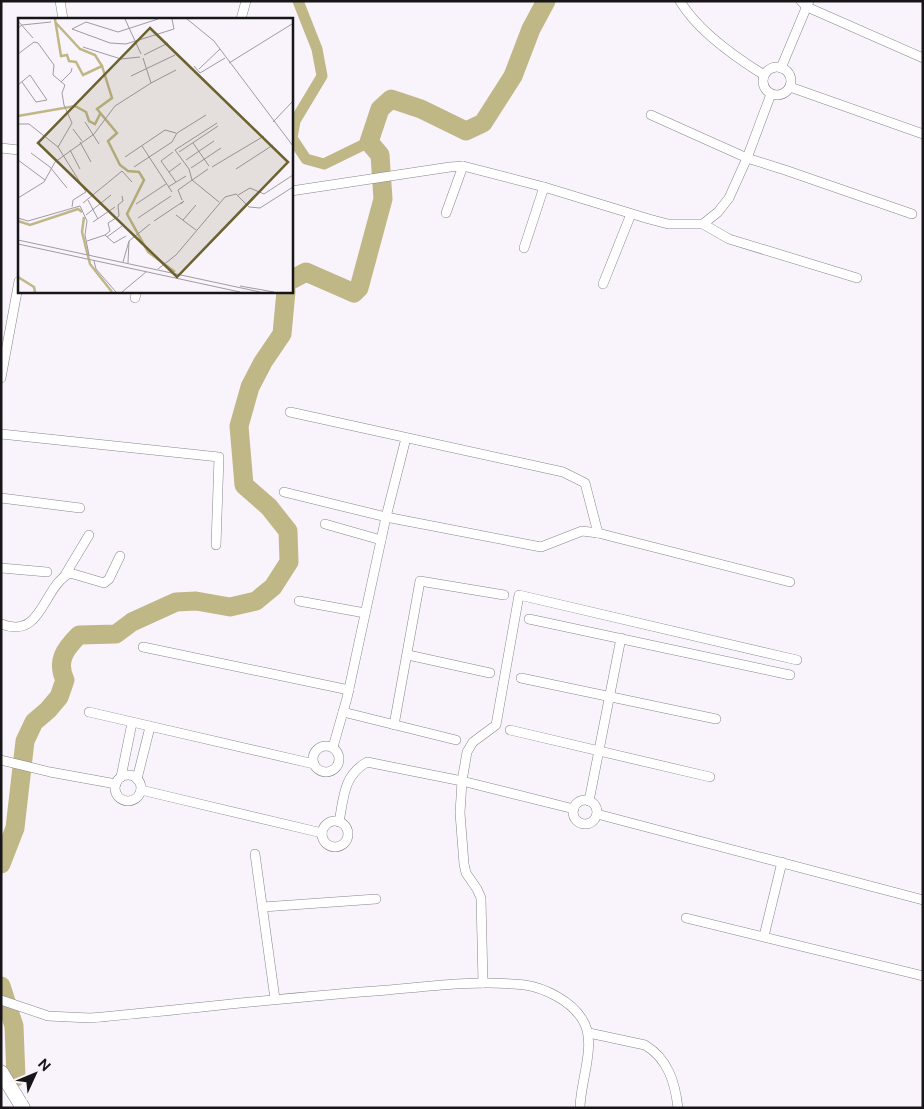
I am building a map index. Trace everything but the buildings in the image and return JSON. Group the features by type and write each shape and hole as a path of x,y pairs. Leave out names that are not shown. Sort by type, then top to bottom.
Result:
{"main road":[{"path":"1,1072 23,1108"}],"street":[{"path":"60,1 63,18"},
{"path":"240,18 246,1"},
{"path":"680,1 706,33 764,75"},
{"path":"781,68 806,3 923,58"},
{"path":"773,67 781,68 791,78 790,87 784,94 771,94 767,92 763,84 764,75 773,67"},
{"path":"790,87 923,134"},
{"path":"703,224 718,212 730,198 771,94"},
{"path":"651,115 747,158 912,214"},
{"path":"1,148 18,150"},
{"path":"292,190 368,180 450,166 463,166 544,187 668,224 703,224 730,239 857,278"},
{"path":"446,214 463,166"},
{"path":"524,248 544,187"},
{"path":"604,284 631,214"},
{"path":"1,378 18,286"},
{"path":"290,412 563,472 585,483 598,533"},
{"path":"1,434 219,456 216,545"},
{"path":"333,747 349,690 386,517 406,438"},
{"path":"284,492 386,517 541,547 582,531 598,533 790,582"},
{"path":"1,498 80,508"},
{"path":"325,524 381,540"},
{"path":"1,624 9,627 26,626 34,620 57,583 65,575 89,535"},
{"path":"65,575 70,572 104,583 110,579 120,556"},
{"path":"1,568 46,572"},
{"path":"394,725 420,581 504,595"},
{"path":"483,983 481,898 466,873 464,864 460,813 462,782 467,752 473,742 496,725 519,595 797,660"},
{"path":"299,601 365,613"},
{"path":"529,619 790,675"},
{"path":"589,801 621,638"},
{"path":"143,647 349,690"},
{"path":"408,655 490,673"},
{"path":"521,678 716,719"},
{"path":"89,712 314,764 322,771 330,772 334,770 339,762 336,750 333,747 324,746 316,750 313,758 314,764"},
{"path":"343,712 456,740"},
{"path":"1,760 50,772 119,781 130,776 140,782 141,790 137,798 130,801 126,801 116,793 119,781 132,722"},
{"path":"137,779 150,727"},
{"path":"510,730 710,777"},
{"path":"339,822 347,782 352,774 367,762 462,782 574,809"},
{"path":"141,790 322,833"},
{"path":"589,801 596,806 598,814 590,824 582,824 574,817 574,809 578,802 589,801"},
{"path":"598,814 923,900"},
{"path":"335,821 346,827 347,836 339,846 330,846 324,841 322,833 328,823 335,821"},
{"path":"255,854 275,999"},
{"path":"764,936 782,862"},
{"path":"263,908 376,899"},
{"path":"686,918 923,976"},
{"path":"1,1000 48,1016 90,1018 341,993 483,983 526,985 547,991 567,1003 582,1018 589,1033 580,1108"},
{"path":"589,1033 645,1045 659,1055 674,1082 678,1108"}],"waterway":[{"path":"298,1 317,49 322,76 295,121 292,138 306,159 324,164 369,142"},
{"path":"292,279 306,272 354,293 359,288 383,199 380,155 369,142 380,109 391,99 421,109 466,131 483,123 513,76 531,29 546,1"},
{"path":"1,864 15,828 25,741 34,722 59,697 65,680 61,667 63,656 74,640 79,635 116,634 132,622 176,602 196,601 230,607 256,601 273,587 289,562 288,531 269,507 244,485 239,426 250,387 263,362 282,334 286,292"},
{"path":"1,986 14,1026 16,1077"}]}
